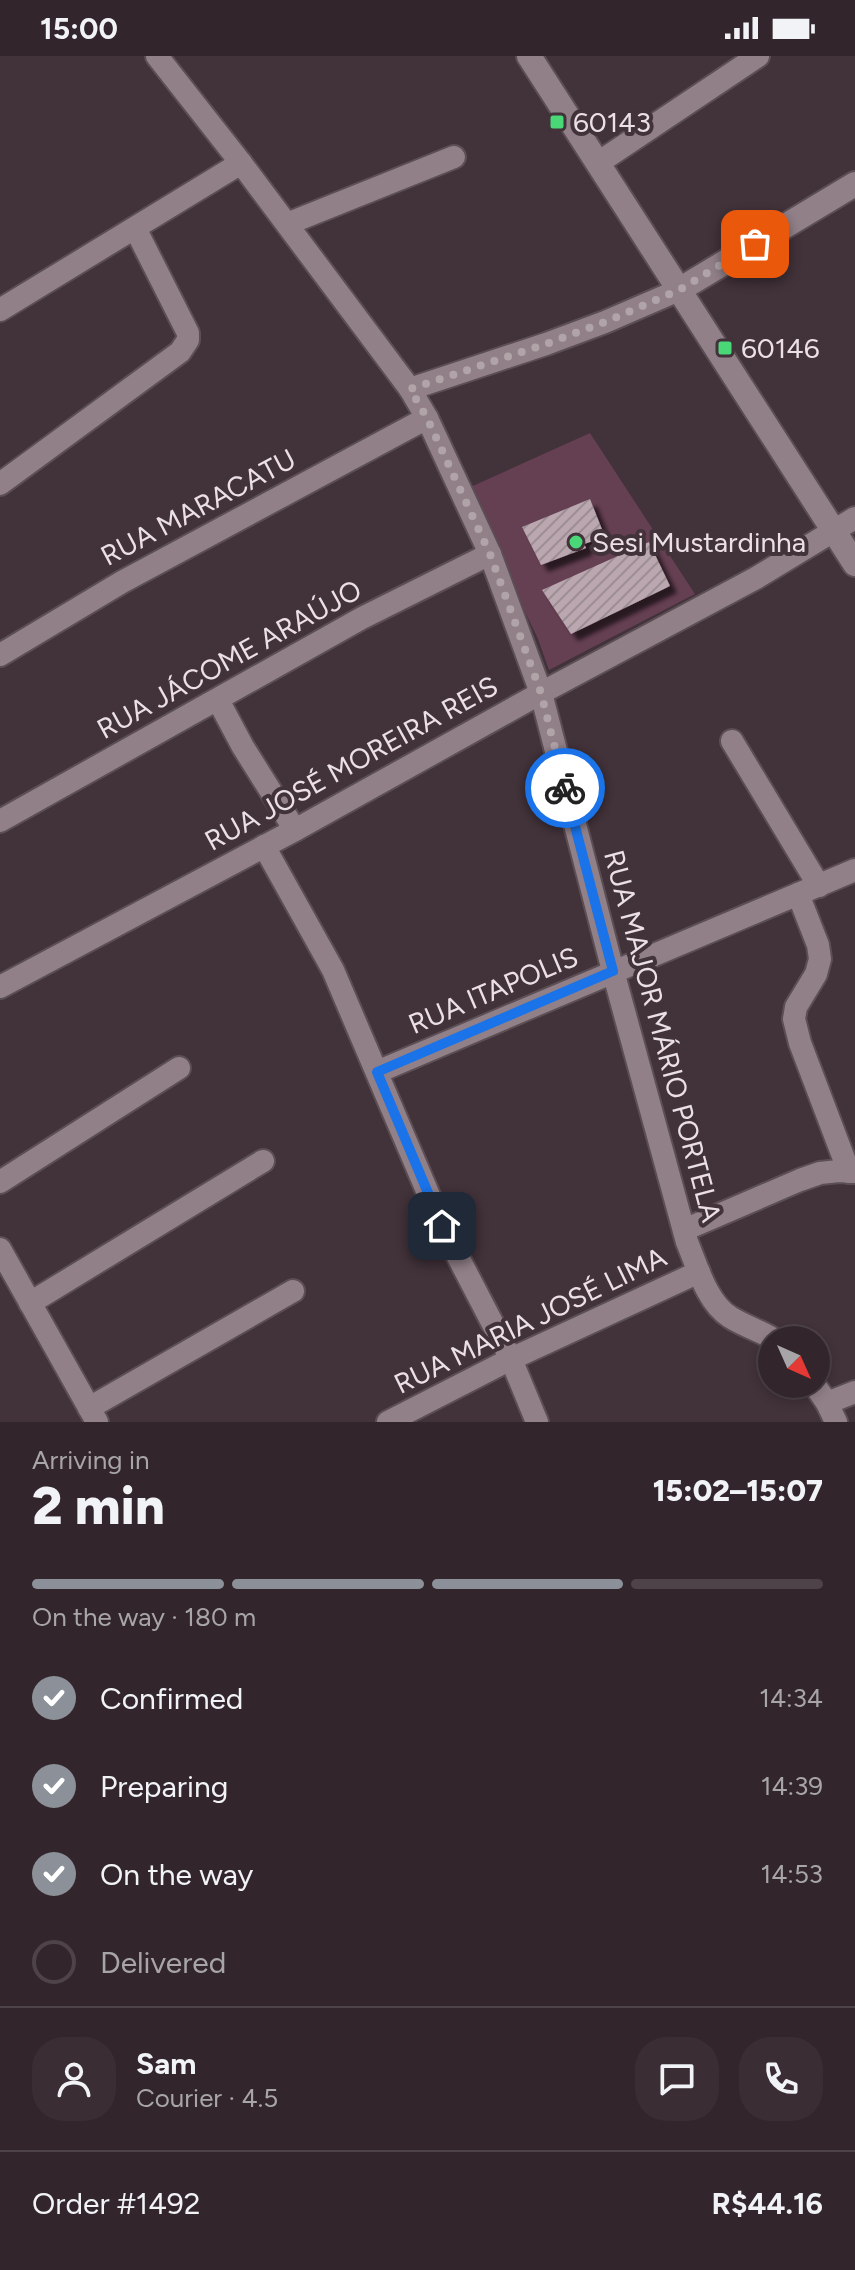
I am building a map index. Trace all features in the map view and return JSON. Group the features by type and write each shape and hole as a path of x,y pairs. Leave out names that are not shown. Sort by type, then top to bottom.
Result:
{"main road":[{"path":"529,56 855,564"},
{"path":"679,290 855,184"}],"street":[{"name":"RUA MAJOR MÁRIO PORTELA","path":"157,56 287,224 410,389 427,418 490,554 541,693 613,971 684,1230 699,1272 722,1311 758,1332"},
{"path":"598,163 758,56"},
{"path":"287,224 454,157"},
{"path":"0,310 241,163"},
{"path":"0,484 180,352 188,340 188,333 135,228"},
{"path":"410,389 546,344 679,290"},
{"name":"RUA MARACATU","path":"0,655 122,582 427,418"},
{"name":"RUA JOSÉ MOREIRA REIS","path":"0,987 756,578 855,518"},
{"name":"RUA JÁCOME ARAÚJO","path":"0,821 362,618 490,554"},
{"path":"218,700 243,747 295,830"},
{"path":"684,1230 820,1173 852,1172 800,1043 794,1019 796,1007 816,974 820,959 808,890 732,741"},
{"path":"264,846 333,970 442,1226 511,1359 537,1422"},
{"name":"RUA ITAPOLIS","path":"377,1072 855,870"},
{"path":"0,1182 179,1068"},
{"path":"30,1303 263,1161"},
{"path":"0,1249 93,1415 293,1291"},
{"name":"RUA MARIA JOSÉ LIMA","path":"388,1422 414,1416 511,1359 699,1272"},
{"path":"832,1413 855,1392"}],"shaded area":[{"name":"Sesi Mustardinha","path":"590,433 695,594 549,670 538,639 466,489"}],"building":[{"path":"590,499 605,537 584,544 586,548 541,565 522,527"},
{"path":"649,542 670,586 571,634 542,590"}],"way so far":[{"path":"565,788 541,693 490,554 427,418 410,389 605,322 679,290 755,244"}],"place":[{"name":"60143","path":"557,122"},
{"name":"60146","path":"725,348"},
{"name":"Sesi Mustardinha","path":"576,542"}],"route":[{"path":"442,1226 377,1072 613,971 565,788"}]}
